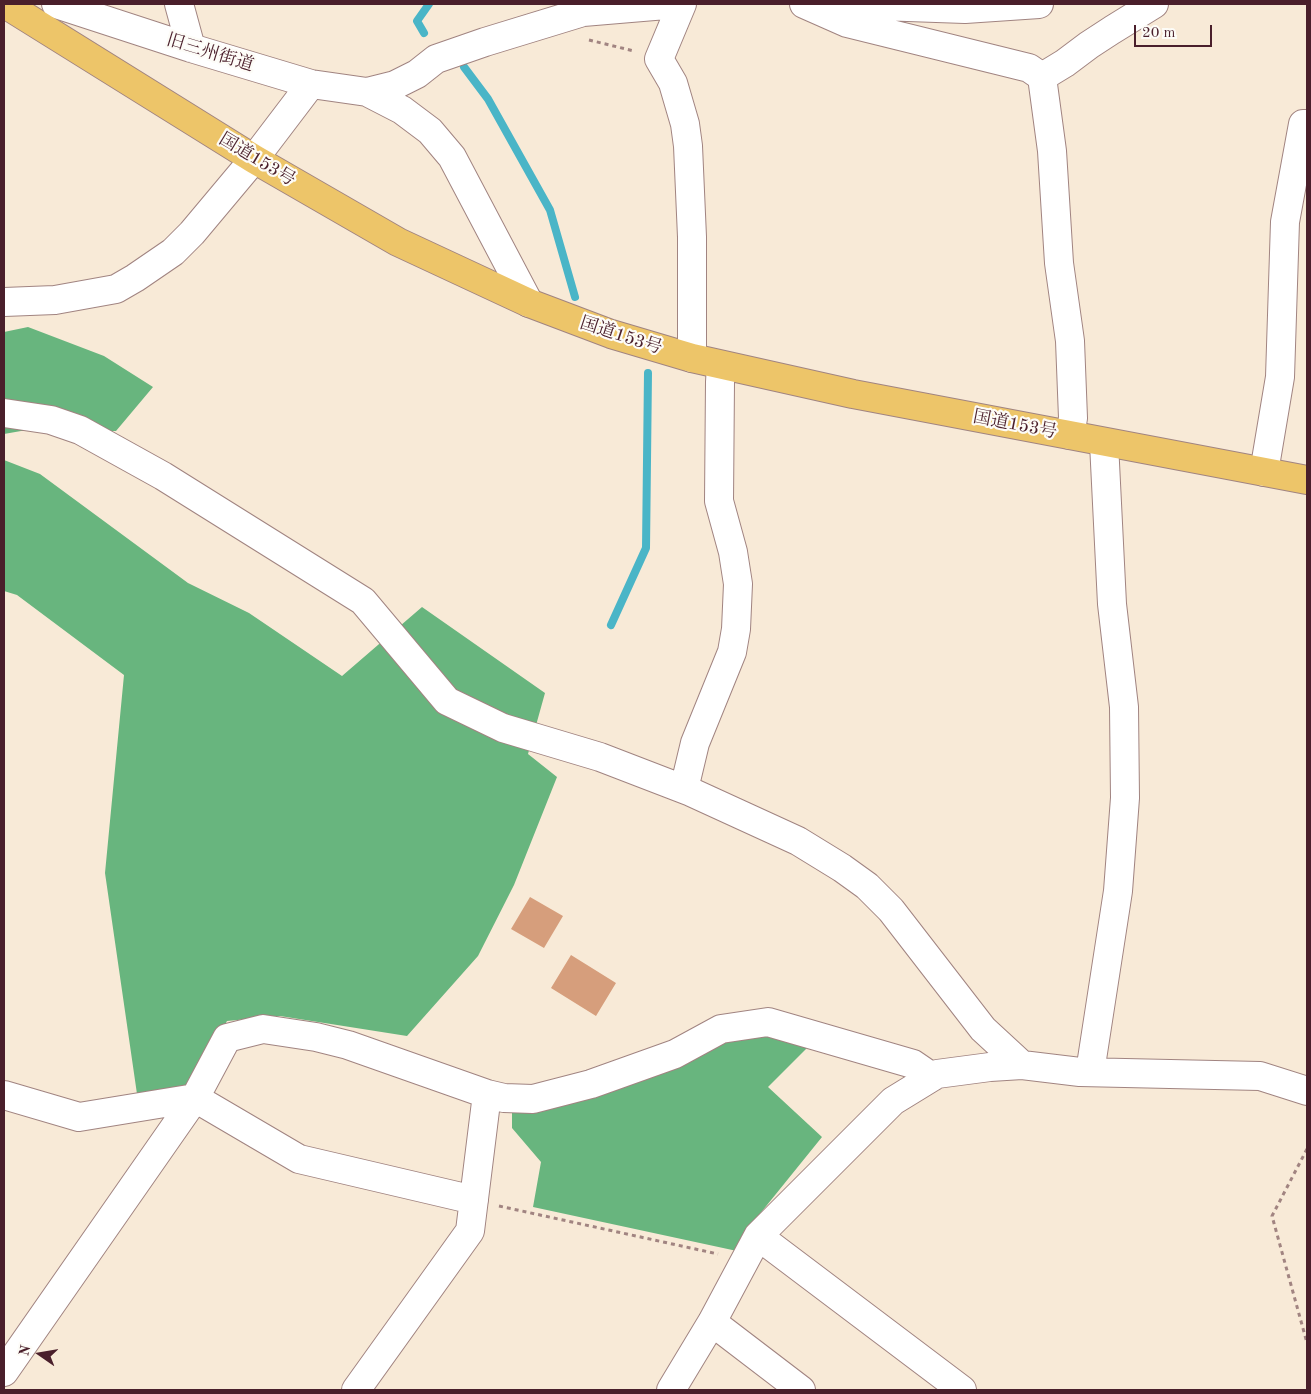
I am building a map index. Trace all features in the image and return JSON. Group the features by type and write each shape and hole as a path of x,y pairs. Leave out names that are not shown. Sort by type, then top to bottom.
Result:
{"highway":[{"name":"国道153号","path":"5,4 254,160 398,242 530,303 611,334 692,358 853,394 1307,480"}],"street":[{"name":"旧三州街道","path":"56,4 191,48 311,84 367,92"},
{"path":"179,4 191,48"},
{"path":"367,92 395,85 417,74 436,59 444,56 583,12 680,4 659,59 673,84 686,124 692,237 692,358"},
{"path":"804,4 847,23 1028,68 1042,77 1052,151 1059,263 1070,341 1073,418 1070,435"},
{"path":"822,4 965,9 1039,4"},
{"path":"1042,77 1065,63 1104,34 1154,4"},
{"path":"4,302 55,300 116,289 173,252 254,160 311,84"},
{"path":"367,92 402,110 430,131 452,157 530,303"},
{"path":"1264,472 1280,377 1285,222 1303,124 1307,124"},
{"path":"684,789 695,743 732,652 736,629 738,584 733,552 719,501 720,382 722,365"},
{"path":"4,414 51,420 80,430 163,476 363,601 447,701 504,728 600,757 684,789 798,841 842,868 867,886 891,910 983,1030 1022,1065"},
{"path":"1090,1072 1118,891 1125,798 1124,707 1112,604 1104,443"},
{"path":"4,1372 195,1098 227,1038 263,1029 316,1037 348,1045 487,1094 504,1098 533,1100 590,1084 674,1054 721,1029 768,1022 913,1064 932,1077"},
{"path":"671,1390 712,1322 758,1236 893,1101 937,1074 990,1066 1022,1065 1090,1072 1260,1076 1307,1091"},
{"path":"356,1390 470,1231 487,1094"},
{"path":"4,1095 79,1117 195,1098 299,1159 474,1200"},
{"path":"758,1236 962,1390"},
{"path":"712,1322 801,1390"}],"path":[{"path":"580,38 615,45 659,59"},
{"path":"1307,1149 1272,1216 1307,1343"},
{"path":"474,1200 745,1260"}],"green space":[{"path":"28,327 104,356 153,387 116,431 21,431 4,434 4,332"},
{"path":"4,460 40,474 188,583 249,613 342,676 422,607 545,693 528,754 557,777 514,885 478,956 407,1036 280,1016 227,1021 191,1085 137,1094 105,873 124,675 17,595 4,591"},
{"path":"764,1030 814,1041 768,1087 822,1137 746,1231 737,1251 533,1207 541,1162 512,1128 512,1112 568,1098 716,1042"}],"building":[{"path":"530,897 563,916 544,948 511,929"},
{"path":"571,955 616,983 596,1016 551,988"}],"waterway":[{"path":"424,33 417,21 429,4"},
{"path":"464,67 488,99 550,210 575,297"},
{"path":"611,625 646,548 648,373"}]}
